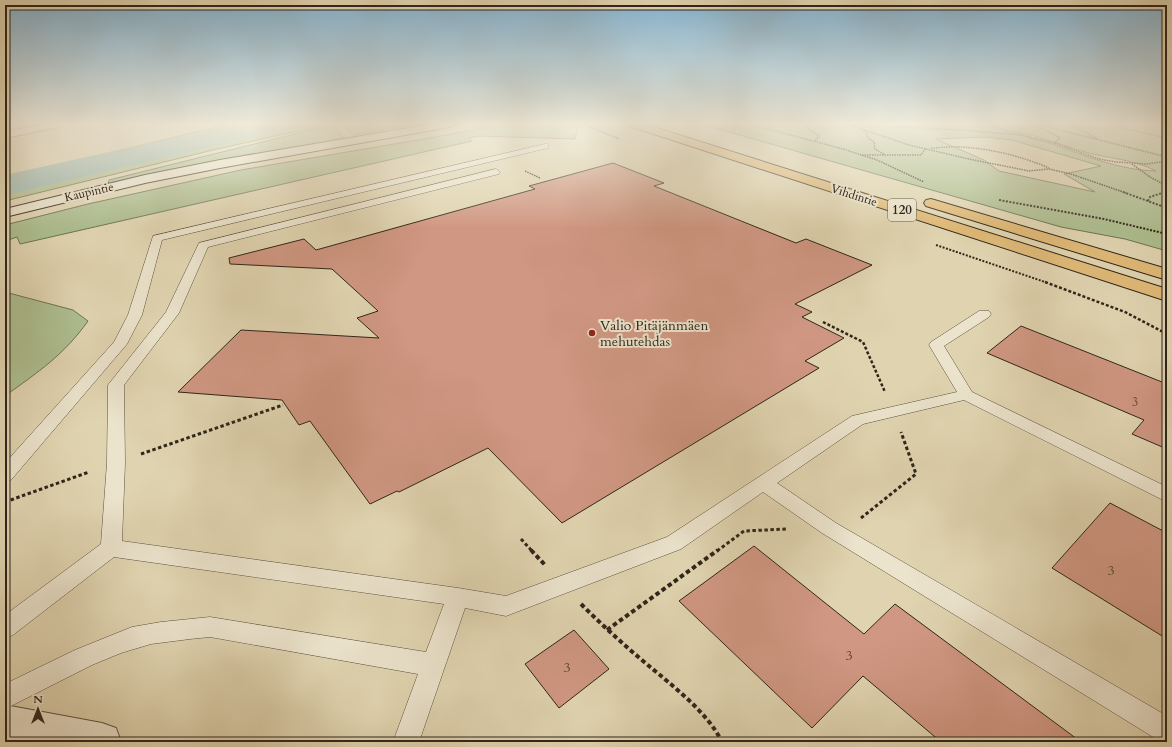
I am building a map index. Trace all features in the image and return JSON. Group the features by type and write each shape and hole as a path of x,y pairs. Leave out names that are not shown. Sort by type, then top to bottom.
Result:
{"main road":[{"name":"Kaupintie","path":"5,213 145,179 249,159"},
{"name":"Vihdintie","path":"742,159 1167,295"},
{"name":"Vihdintie","path":"875,186 890,191"},
{"name":"120","path":"920,200 1167,275"},
{"path":"5,724 99,742"}],"lane":[{"path":"5,475 120,344 135,315 157,238 489,159"},
{"path":"203,245 496,172"},
{"path":"111,548 116,462 116,385 172,314 203,245 202,233 204,226"},
{"path":"984,314 936,345 966,395 1167,495"},
{"path":"5,628 111,548 458,597 506,606 674,543 858,420 966,395"},
{"path":"763,483 829,528 1167,730"},
{"path":"406,742 458,597"},
{"path":"5,698 90,655 132,638 176,630 210,627 434,665"}],"path":[{"path":"874,159 926,183"},
{"path":"968,159 1029,171 1049,168"},
{"path":"1021,159 1037,162 1049,168 1071,174 1167,208"},
{"path":"1099,159 1131,164 1147,164 1167,161"},
{"path":"1131,164 1167,186"},
{"path":"522,170 540,178"},
{"path":"1148,201 1150,197 1167,192"},
{"path":"999,200 1104,219 1167,234"},
{"path":"930,243 1098,301 1151,324 1167,334"},
{"path":"6,501 283,405"},
{"path":"6,501 11,495"},
{"path":"648,665 683,695 717,732 722,742"}],"green space":[{"path":"84,159 177,159 5,201 5,178"},
{"path":"194,159 233,159 108,183 109,180"},
{"path":"307,159 394,159 20,244 17,237 5,241 5,225 88,204 241,170"},
{"path":"823,159 981,159 999,171 1095,192 1064,174 1101,166 1077,159 1094,159 1129,168 1156,171 1139,164 1116,159 1167,159 1167,251 1125,239 1061,227"},
{"path":"5,292 73,310 88,321 70,344 39,371 5,396"}],"building":[{"name":"Valio Pitäjänmäen mehutehdas","path":"613,163 664,183 654,186 796,243 806,239 872,265 795,304 812,312 802,317 844,338 805,361 819,368 562,523 488,448 399,492 397,491 370,504 310,421 299,425 282,400 178,392 241,330 379,338 357,318 378,311 332,269 230,264 229,258 304,239 316,250 535,189 529,186"},
{"path":"1021,326 1167,384 1167,449 1132,434 1144,420 987,353"},
{"path":"1110,503 1167,533 1167,639 1052,568"},
{"path":"754,546 864,634 895,604 1081,742 941,742 863,676 812,728 679,601"},
{"path":"574,630 609,669 559,708 525,664"}],"waterway":[{"path":"5,185 119,159"}],"place":[{"name":"Valio Pitäjänmäen mehutehdas","path":"592,333"}]}
